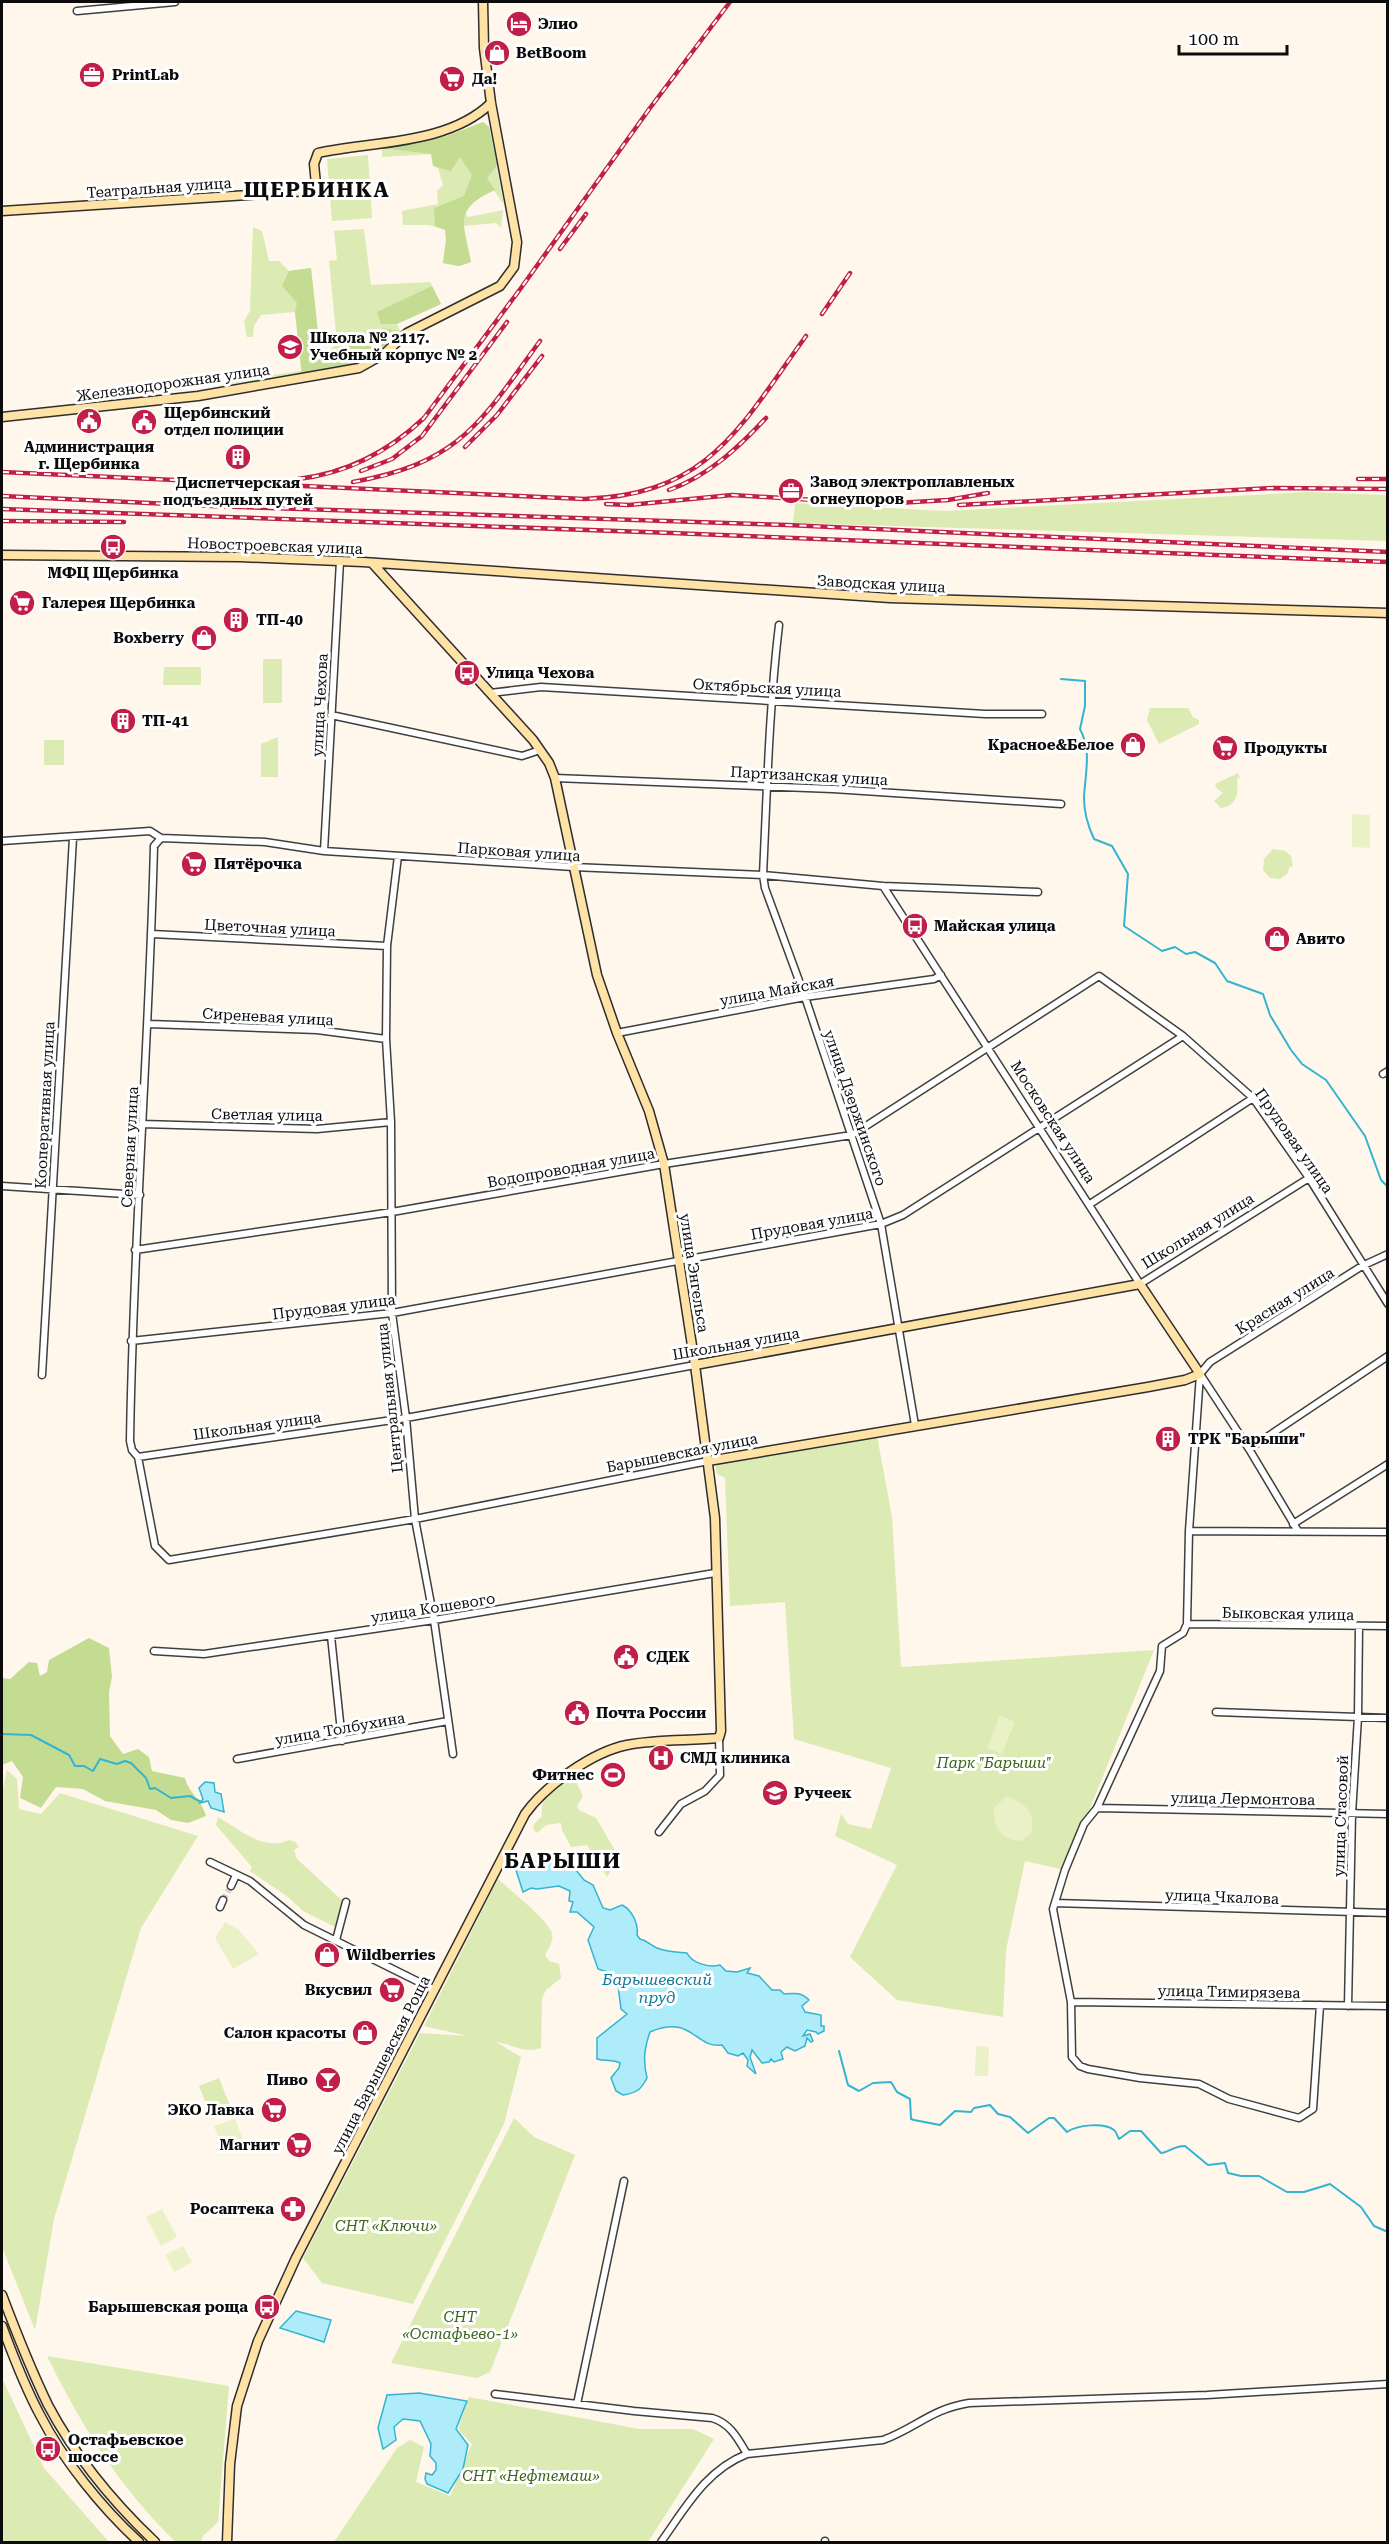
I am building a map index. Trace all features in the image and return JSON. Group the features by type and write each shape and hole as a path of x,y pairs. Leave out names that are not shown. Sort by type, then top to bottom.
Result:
{"street":[{"path":"77,11 175,2"},
{"name":"Железнодорожная улица","path":"2,417 198,396 359,368 384,354 407,333 500,286 514,267 517,242 490,103 484,48 483,2"},
{"name":"Театральная улица","path":"2,211 308,191 316,184 314,164 318,153 430,135 468,120 490,103"},
{"name":"Новостроевская улица","path":"2,555 240,557 373,564 540,750 555,778"},
{"name":"улица Чехова","path":"324,851 340,561"},
{"name":"Заводская улица","path":"373,564 890,598 1388,613"},
{"name":"улица Дзержинского","path":"779,625 770,700 765,785 763,876 765,888 805,997 881,1224 915,1425"},
{"name":"Октябрьская улица","path":"490,693 541,687 985,714 1042,714"},
{"path":"331,715 522,756 540,750"},
{"name":"Партизанская улица","path":"555,778 765,785 1061,804"},
{"name":"улица Энгельса","path":"555,778 597,975 617,1033 649,1111 664,1164 695,1365 715,1518 721,1731 719,1738 720,1775 705,1791 681,1804 659,1832"},
{"name":"Парковая улица","path":"2,841 150,831 161,838 265,842 324,851 573,867 763,876 883,886 1038,892"},
{"name":"Кооперативная улица","path":"42,1375 73,838"},
{"name":"Северная улица","path":"161,838 154,846 149,1024 131,1341 130,1441 132,1450 138,1456 155,1546 169,1560"},
{"name":"Центральная улица","path":"398,856 387,946 386,1040 391,1122 393,1313 415,1519 434,1620 453,1754"},
{"name":"Московская улица","path":"883,886 1200,1374"},
{"name":"Цветочная улица","path":"152,934 387,946"},
{"name":"улица Майская","path":"617,1033 805,997 934,979 941,975"},
{"name":"Водопроводная улица","path":"135,1250 392,1212 664,1164 852,1135 1099,976 1183,1036"},
{"name":"Сиреневая улица","path":"149,1024 317,1030 386,1040"},
{"name":"Прудовая улица","path":"131,1341 393,1313 881,1224 903,1215 1183,1036 1253,1098 1309,1178 1362,1266 1388,1304"},
{"path":"1090,1204 1253,1098"},
{"name":"Светлая улица","path":"142,1124 317,1129 391,1122"},
{"name":"Школьная улица","path":"138,1456 406,1418 1140,1284 1309,1178"},
{"path":"2,1186 140,1195"},
{"name":"Красная улица","path":"1200,1374 1210,1362 1362,1266 1388,1254"},
{"path":"1250,1449 1388,1356"},
{"path":"1200,1374 1250,1449 1298,1531"},
{"path":"1200,1374 1189,1531 1187,1624 1183,1633 1162,1646 1160,1671 1097,1808 1084,1824 1053,1909 1071,2002 1072,2057 1080,2066 1088,2069 1140,2078 1199,2084 1229,2099 1299,2118 1313,2109 1320,2005"},
{"name":"Барышевская улица","path":"169,1560 415,1519 708,1461 1176,1382 1200,1374"},
{"path":"1293,1524 1388,1464"},
{"path":"1189,1531 1388,1532"},
{"name":"улица Кошевого","path":"154,1651 204,1654 434,1620 715,1573"},
{"name":"Быковская улица","path":"1187,1624 1388,1626"},
{"name":"улица Стасовой","path":"1348,2006 1359,1626"},
{"path":"331,1636 342,1742"},
{"path":"1216,1712 1388,1718"},
{"name":"улица Толбухина","path":"237,1759 342,1742 448,1721"},
{"name":"улица Барышевская Роща","path":"227,2542 232,2442 237,2406 253,2355 296,2259 525,1814 536,1799 553,1784 617,1747 719,1738"},
{"name":"улица Лермонтова","path":"1097,1808 1388,1814"},
{"path":"210,1862 250,1881 304,1925 435,1990"},
{"path":"231,1886 236,1875"},
{"path":"220,1907 223,1900"},
{"path":"336,1940 346,1902"},
{"name":"улица Чкалова","path":"1055,1903 1388,1913"},
{"name":"улица Тимирязева","path":"1071,2002 1388,2006"},
{"path":"577,2404 624,2181"},
{"path":"2,2295 43,2394 62,2427 121,2508 155,2542"},
{"path":"2,2326 32,2399 62,2452 120,2525 139,2542"},
{"path":"661,2542 705,2482 726,2464 747,2454 883,2440 904,2432 921,2419 947,2406 969,2403 1208,2395 1388,2384"},
{"path":"495,2394 712,2418 723,2421 747,2454"}],"green space":[{"path":"483,122 489,127 504,205 494,190 474,199 465,213 468,217 503,210 501,228 496,223 464,226 471,262 459,266 443,263 445,229 428,225 403,225 402,211 438,204 437,191 443,185 438,168 433,166 432,154 382,157 382,148 447,136"},
{"path":"483,122 489,127 497,165 487,178 495,190 472,204 464,218 465,237 471,262 459,266 443,263 445,230 435,226 434,208 464,196 472,175 460,157 451,171 433,166 431,154 382,148 447,136"},
{"path":"368,155 372,218 332,221 327,159"},
{"path":"253,227 262,231 269,261 279,261 289,271 311,268 320,352 328,352 337,343 329,261 337,260 334,231 364,229 371,285 430,282 441,304 397,324 400,331 357,366 222,385 222,382 301,371 295,312 261,315 254,326 253,337 247,337 244,321 250,311"},
{"path":"311,268 320,351 331,359 355,341 370,341 383,328 400,331 376,356 357,366 302,374 295,312 297,303 282,286 289,271"},
{"path":"432,286 441,304 397,324 381,324 377,312"},
{"path":"1308,492 1387,495 1387,541 793,523 795,503 945,511"},
{"path":"263,659 282,659 282,703 263,703"},
{"path":"164,667 201,667 201,685 163,685"},
{"path":"1150,708 1188,708 1193,717 1199,720 1199,724 1159,744 1147,720"},
{"path":"278,737 278,777 261,777 261,744"},
{"path":"44,740 64,740 64,765 44,765"},
{"path":"1238,773 1240,777 1237,779 1236,798 1231,804 1221,808 1214,801 1223,793 1217,789 1215,784"},
{"path":"1352,814 1370,815 1370,848 1352,847"},
{"path":"1273,849 1285,851 1291,856 1293,866 1280,879 1270,878 1263,870 1264,859"},
{"name":"Парк \"Барыши\"","path":"877,1436 892,1517 901,1667 1154,1650 1065,1870 1025,1861 1006,1950 1003,2017 897,2000 850,1957 897,1865 835,1836 841,1814 848,1824 871,1829 891,1768 794,1739 785,1602 730,1606 725,1478 717,1474 715,1462"},
{"path":"89,1638 109,1648 112,1677 109,1692 110,1736 123,1754 138,1749 149,1757 152,1771 185,1778 206,1816 188,1823 171,1820 156,1810 105,1801 83,1789 56,1787 41,1808 20,1798 23,1777 12,1761 2,1765 2,1678 10,1679 29,1662 37,1663 40,1676 47,1672 49,1660"},
{"path":"1000,1715 1015,1722 1002,1754 987,1748"},
{"path":"7,1770 17,1779 19,1809 41,1814 60,1793 198,1836 141,1928 54,2219 35,2330 2,2247 2,1793"},
{"path":"575,1779 583,1796 577,1806 579,1810 596,1818 619,1857 607,1877 587,1845 571,1847 561,1823 546,1825 537,1833 533,1829 534,1824 542,1816 543,1802 546,1797 556,1788"},
{"path":"1007,1796 1024,1805 1032,1818 1032,1832 1021,1841 1003,1835 995,1821 994,1808"},
{"path":"218,1817 261,1841 280,1843 289,1840 295,1842 299,1847 294,1850 297,1859 345,1903 337,1928 303,1911 288,1897 250,1871 252,1867 216,1825"},
{"name":"СНТ «Ключи»","path":"498,1879 536,1913 552,1933 552,1941 545,1955 549,1961 559,1964 561,1978 546,1990 542,1998 541,2048 529,2050 496,2042 521,2057 504,2124 413,2304 322,2283 303,2258 420,2033 468,2036 424,2026"},
{"path":"225,1922 239,1930 259,1954 233,1969 215,1938"},
{"path":"976,2046 989,2047 988,2076 975,2076"},
{"path":"219,2078 232,2111 212,2119 199,2086"},
{"name":"СНТ «Остафьево-1»","path":"514,2118 534,2137 575,2155 490,2372 477,2378 391,2363"},
{"path":"235,2119 245,2145 224,2153 214,2126"},
{"path":"162,2209 177,2237 161,2246 146,2217"},
{"path":"183,2246 192,2262 174,2272 165,2255"},
{"path":"47,2356 229,2386 218,2522 203,2536 201,2542 176,2542 137,2500 88,2432"},
{"path":"2,2378 44,2468 109,2542 2,2542"},
{"name":"СНТ «Нефтемаш»","path":"469,2397 639,2429 693,2429 714,2439 648,2542 334,2542 397,2448 410,2440 424,2447 416,2482 450,2496 472,2444 458,2429"}],"water":[{"path":"205,1782 214,1783 215,1792 221,1794 224,1812 211,1808 208,1801 200,1803 203,1799 199,1788"},
{"name":"Барышевский пруд","path":"549,1859 566,1861 572,1865 584,1880 593,1885 603,1908 610,1910 622,1905 626,1907 634,1918 640,1939 661,1949 687,1953 689,1957 701,1964 720,1965 726,1971 737,1972 750,1968 747,1973 759,1976 772,1990 806,1997 809,2000 802,2006 805,2012 821,2015 821,2026 824,2026 824,2031 818,2034 807,2030 803,2036 810,2034 813,2041 807,2038 805,2046 795,2051 787,2047 781,2052 783,2059 774,2062 771,2059 769,2062 762,2063 752,2050 750,2057 756,2074 747,2066 748,2060 743,2053 738,2056 728,2053 722,2045 705,2042 685,2029 664,2028 650,2032 645,2055 647,2078 643,2085 635,2092 628,2094 623,2095 616,2091 611,2078 620,2063 597,2059 597,2038 627,2014 621,2009 617,1978 598,1969 588,1940 594,1927 577,1912 570,1912 573,1902 569,1901 570,1891 559,1886 531,1888 523,1892 515,1867 528,1868 533,1862"},
{"path":"296,2311 331,2320 324,2342 280,2328"},
{"path":"419,2393 467,2401 456,2429 468,2445 463,2469 448,2493 427,2484 425,2479 426,2473 432,2475 436,2470 436,2463 430,2456 431,2444 420,2421 403,2419 394,2427 396,2440 383,2449 378,2428 387,2395"}],"waterway":[{"path":"1061,679 1085,681 1085,706 1080,729 1087,754 1085,808 1094,839 1112,846 1128,874 1124,926 1162,951 1175,947 1186,954 1195,952 1215,963 1227,981 1263,994 1270,1015 1291,1050 1302,1064 1326,1080 1365,1136 1381,1180 1388,1187"},
{"path":"2,1734 31,1735 69,1755 75,1766 84,1766 93,1771 100,1759 117,1764 125,1761 131,1763 146,1778 150,1789 155,1788 171,1798 190,1796 201,1802"},
{"path":"839,2051 848,2085 859,2091 873,2083 891,2082 897,2092 910,2099 911,2119 914,2120 940,2125 955,2111 971,2112 974,2108 990,2105 998,2114 1010,2117 1028,2133 1049,2118 1054,2118 1067,2132 1084,2126 1097,2125 1115,2131 1119,2139 1130,2131 1141,2131 1161,2153 1185,2146 1208,2165 1225,2163 1228,2173 1259,2176 1287,2192 1304,2192 1330,2184 1361,2207 1374,2226 1388,2232"}],"tunnel":[{"path":"223,1900 231,1886"}],"railway":[{"path":"298,479 334,472 366,459 396,441 424,418 730,2"},
{"path":"560,249 586,214"},
{"path":"822,314 850,273"},
{"path":"361,471 392,459 422,436 507,322"},
{"path":"2,472 584,499 627,495 662,485 692,470 717,450 740,427 806,336"},
{"path":"353,482 389,474 443,451 483,417 540,341"},
{"path":"465,447 497,415 542,356"},
{"path":"669,490 697,477 722,460 766,418"},
{"path":"1358,479 1388,479"},
{"path":"959,505 1273,488 1388,489"},
{"path":"606,504 629,505 732,495 880,504 948,500 988,493"},
{"path":"2,496 212,506 787,525 1388,552"},
{"path":"2,509 1388,562"},
{"path":"2,521 124,522"}],"place":[{"name":"Элио","path":"519,24"},
{"name":"BetBoom","path":"497,53"},
{"name":"PrintLab","path":"92,75"},
{"name":"Да!","path":"452,79"},
{"name":"Школа № 2117. Учебный корпус № 2","path":"290,347"},
{"name":"Администрация г. Щербинка","path":"89,421"},
{"name":"Щербинский отдел полиции","path":"144,422"},
{"name":"Диспетчерская подъездных путей","path":"238,457"},
{"name":"Завод электроплавленых огнеупоров","path":"791,491"},
{"name":"МФЦ Щербинка","path":"113,547"},
{"name":"Галерея Щербинка","path":"22,603"},
{"name":"ТП-40","path":"236,620"},
{"name":"Boxberry","path":"204,638"},
{"name":"Улица Чехова","path":"467,673"},
{"name":"ТП-41","path":"123,721"},
{"name":"Красное&Белое","path":"1133,745"},
{"name":"Продукты","path":"1225,748"},
{"name":"Пятёрочка","path":"194,864"},
{"name":"Майская улица","path":"915,926"},
{"name":"Авито","path":"1277,939"},
{"name":"ТРК \"Барыши\"","path":"1168,1439"},
{"name":"СДЕК","path":"626,1657"},
{"name":"Почта России","path":"577,1713"},
{"name":"СМД клиника","path":"661,1758"},
{"name":"Фитнес","path":"613,1775"},
{"name":"Ручеек","path":"775,1793"},
{"name":"Wildberries","path":"327,1955"},
{"name":"Вкусвил","path":"392,1990"},
{"name":"Салон красоты","path":"365,2033"},
{"name":"Пиво","path":"328,2080"},
{"name":"ЭКО Лавка","path":"274,2110"},
{"name":"Магнит","path":"299,2145"},
{"name":"Росаптека","path":"293,2209"},
{"name":"Барышевская роща","path":"267,2307"},
{"name":"Остафьевское шоссе","path":"48,2449"}],"district":[{"name":"ЩЕРБИНКА","path":"317,190"},
{"name":"БАРЫШИ","path":"563,1861"}]}
